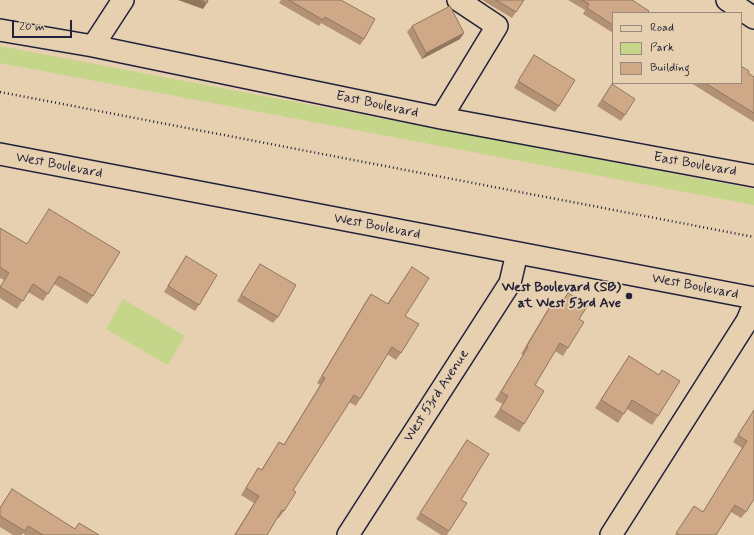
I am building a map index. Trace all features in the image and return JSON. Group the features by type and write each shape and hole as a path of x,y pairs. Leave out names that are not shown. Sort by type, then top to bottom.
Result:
{"street":[{"path":"93,46 123,0"},
{"path":"441,118 497,26 458,0"},
{"path":"727,0 754,18"},
{"name":"East Boulevard","path":"0,30 93,46 441,118 754,176"},
{"name":"West Boulevard","path":"0,154 754,298"},
{"name":"West 53rd Avenue","path":"348,535 510,283 517,253"},
{"path":"611,535 747,321 754,304"}],"path":[{"path":"0,92 754,237"}],"green space":[{"path":"0,46 754,189 754,205 0,63"},
{"path":"123,299 185,336 168,365 106,329"}],"building":[{"path":"200,0 208,0 207,3"},
{"path":"289,0 341,0 375,19 364,39 325,17 323,20"},
{"path":"496,0 524,0 516,12"},
{"path":"582,0 632,0 649,11 612,12 612,24 587,8 589,4"},
{"path":"450,6 464,33 426,53 412,26"},
{"path":"534,55 575,80 559,106 518,81"},
{"path":"742,67 749,71 748,73 754,77 754,113 707,84 742,84"},
{"path":"612,84 635,99 625,115 602,100"},
{"path":"49,209 120,252 93,296 59,276 48,294 33,284 23,301 0,287 9,273 0,267 0,228 27,244"},
{"path":"186,256 217,275 199,305 168,286"},
{"path":"260,264 296,285 278,317 241,295"},
{"path":"412,267 429,278 405,316 419,324 401,353 392,347 360,399 354,395 293,490 296,492 284,511 282,510 267,535 235,535 259,496 246,488 258,468 262,470 279,442 284,445 325,378 322,376 371,294 388,304"},
{"path":"568,293 588,305 579,319 584,322 568,348 560,343 535,385 544,391 524,424 500,409 508,396 501,392 551,305 558,309"},
{"path":"629,356 659,375 662,370 680,381 658,416 632,400 624,414 601,400"},
{"path":"754,410 754,499 746,512 735,505 716,535 680,535 676,533 694,506 703,512 747,441 738,435"},
{"path":"467,440 489,454 461,500 467,503 449,531 420,513"},
{"path":"12,489 75,529 79,523 99,535 43,535 28,526 25,531 0,516 0,508"}],"place":[{"name":"West Boulevard (SB) at West 53rd Ave","path":"629,296"}]}
